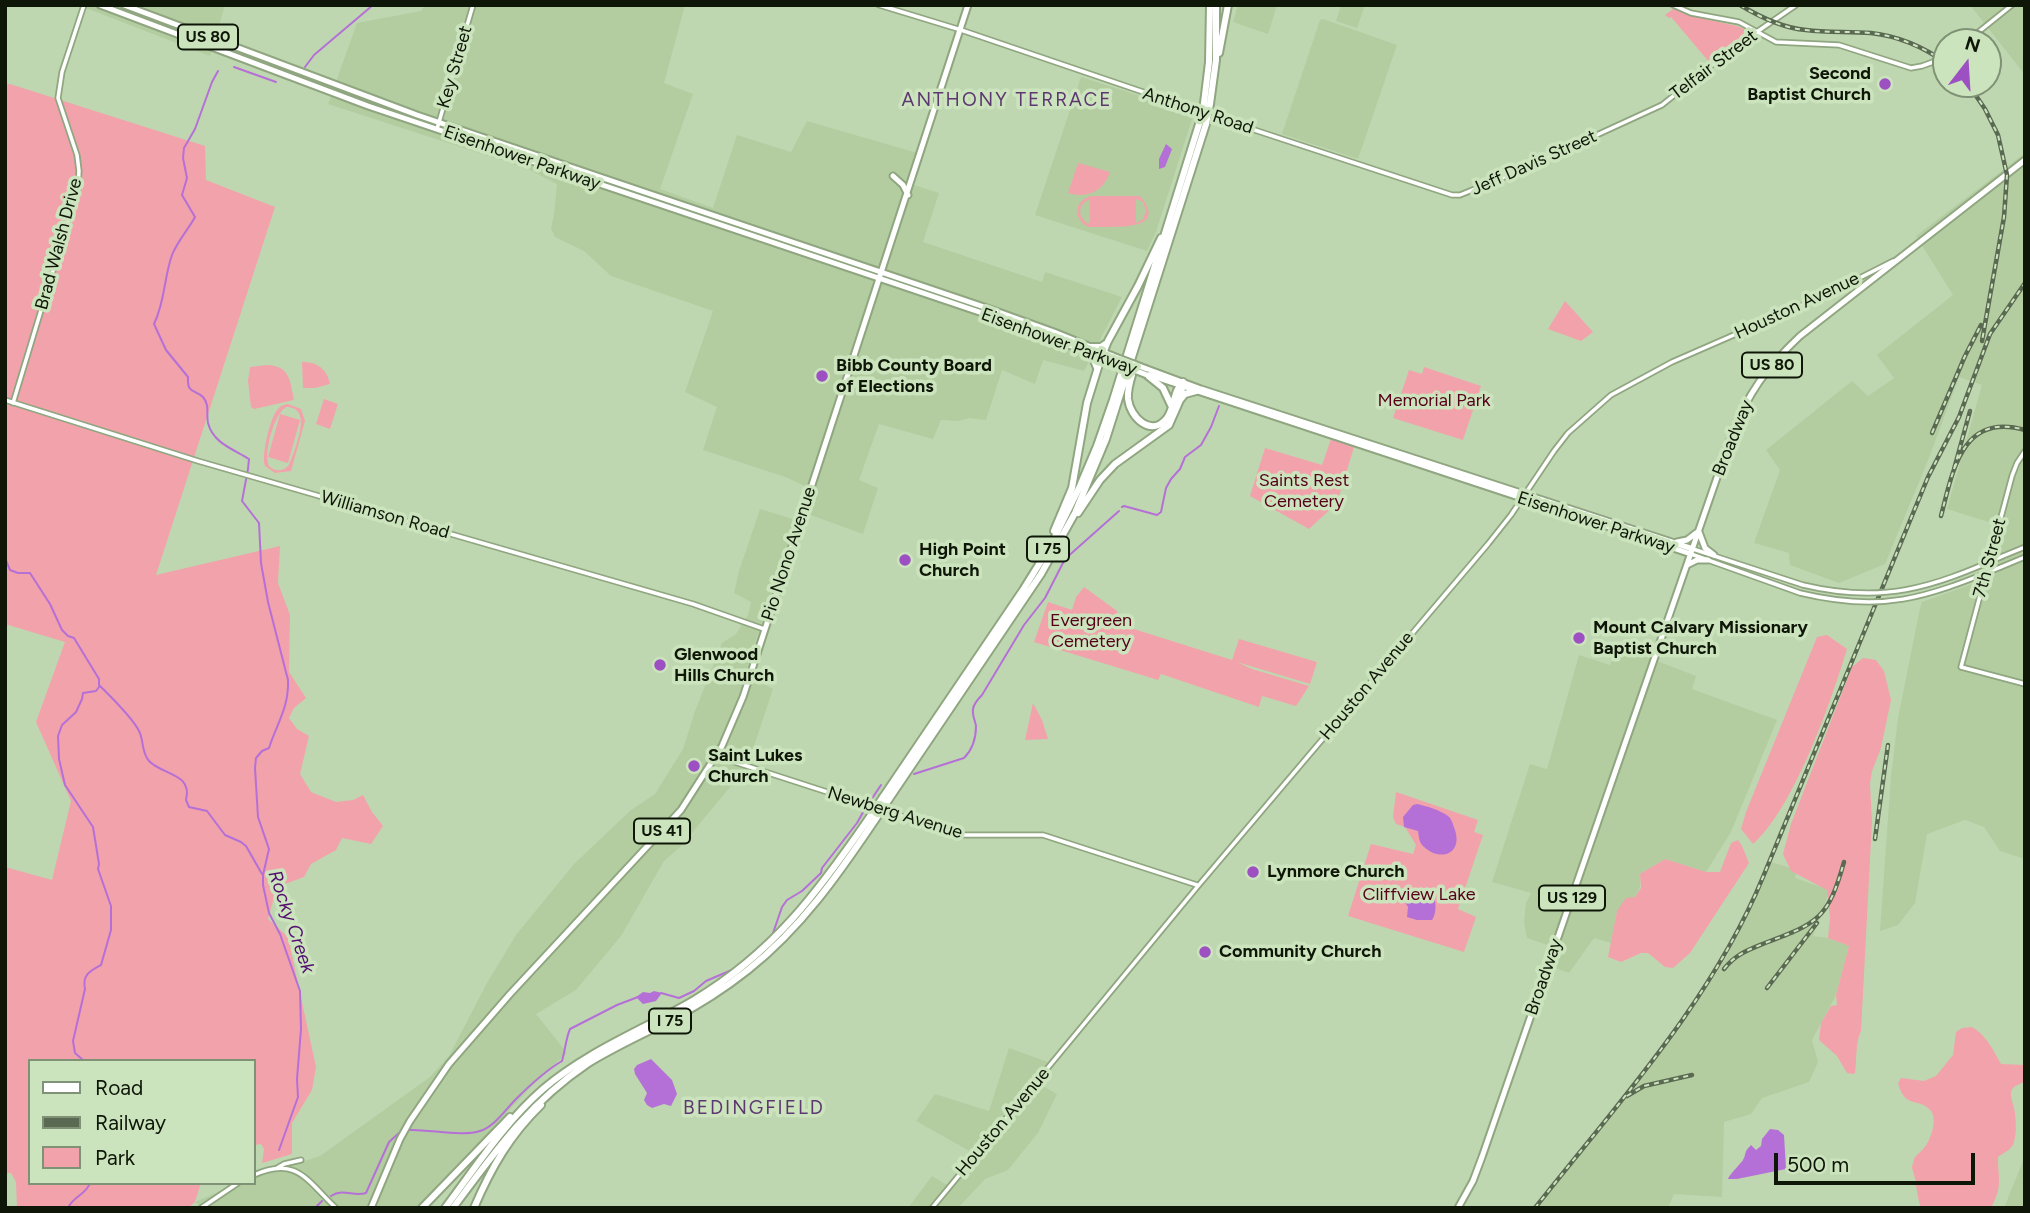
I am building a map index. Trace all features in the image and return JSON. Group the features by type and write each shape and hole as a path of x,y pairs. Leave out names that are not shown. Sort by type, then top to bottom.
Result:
{"highway":[{"name":"I 75","path":"1207,5 1207,104"},
{"name":"I 75","path":"886,798 1023,601 1062,538 1100,457 1145,319 1203,122 1214,75 1216,5"},
{"path":"1214,75 1228,5"},
{"name":"I 75","path":"455,1206 521,1120 546,1095 603,1055 690,1010 750,968 786,936 843,868 872,819 1034,573 1070,508 1094,455 1203,122"},
{"path":"1034,573 1072,488 1085,415 1102,355 1171,217"},
{"path":"1145,319 1128,387 1129,405 1138,420 1152,426 1165,420 1182,385"},
{"path":"1097,370 1089,349 1101,347 1108,341"},
{"path":"1147,372 1165,390 1172,408"},
{"path":"1062,538 1104,475 1128,453 1166,428 1174,418 1182,385"},
{"path":"1180,400 1185,394 1196,391"},
{"name":"I 75","path":"445,1208 497,1138 528,1103 576,1064 721,982 779,934 814,896 872,819"},
{"path":"474,1208 489,1172 513,1136 570,1076"},
{"path":"422,1208 505,1121 528,1103"}],"main road":[{"name":"Eisenhower Parkway","path":"100,5 310,84 881,275 1182,385 1680,550 1692,551"},
{"name":"Eisenhower Parkway","path":"124,5 438,126"},
{"name":"Pio Nono Avenue","path":"371,1208 406,1128 454,1057 677,814 716,757 739,708 968,5"},
{"name":"US 80","path":"1880,273 2025,160"},
{"path":"893,176 903,185 908,195"},
{"name":"Broadway","path":"1698,531 1731,437 1756,385 1776,359 1800,336 1880,273"},
{"path":"1859,278 1865,285"},
{"name":"Eisenhower Parkway","path":"1182,385 1675,543 1692,551"},
{"path":"1675,543 1687,540 1698,531 1705,548 1714,555"},
{"name":"US 80","path":"1692,551 1698,531"},
{"path":"1680,550 1687,565 1697,560 1708,560"},
{"name":"US 129","path":"1687,565 1692,551"},
{"name":"Broadway","path":"1458,1208 1482,1157 1687,565"}],"street":[{"name":"Brad Walsh Drive","path":"13,403 78,188 77,155 58,98 62,72 84,5"},
{"name":"Key Street","path":"438,126 473,5"},
{"name":"Anthony Road","path":"879,5 1438,189"},
{"path":"1673,5 1691,13 1739,22 1776,42 1839,45 1903,66 1918,67 1932,62"},
{"name":"Telfair Street","path":"1629,120 1662,105 1732,49 1796,5"},
{"path":"1983,28 2012,5"},
{"name":"Jeff Davis Street","path":"1438,189 1452,195 1460,195 1629,120"},
{"path":"1870,272 1898,258"},
{"name":"Houston Avenue","path":"932,1208 1198,886 1488,544 1554,450 1573,428 1619,389 1672,362 1870,272 1880,273"},
{"name":"Williamson Road","path":"5,400 244,475 692,604 764,629"},
{"name":"7th Street","path":"2025,451 2012,476 1961,667 2025,684"},
{"name":"Eisenhower Parkway","path":"1692,551 1714,555 1803,585 1849,593 1898,592 1924,587 2025,547"},
{"name":"Eisenhower Parkway","path":"1692,551 1708,560 1800,593 1850,602 1899,600 1948,588 2025,557"},
{"name":"Newberg Avenue","path":"716,757 960,835 1043,835 1198,886"},
{"path":"256,1174 301,1160"},
{"path":"278,1168 296,1171 307,1177 336,1208"},
{"path":"201,1208 235,1185"}],"shaded area":[{"path":"78,5 225,5 210,56"},
{"path":"425,5 685,5 664,83 693,94 660,189 713,208 737,135 791,152 807,121 924,155 914,185 939,193 923,242 1042,282 1045,272 1122,297 1084,371 1043,360 1035,384 1002,370 986,420 941,420 933,439 879,424 859,480 878,488 863,534 805,513 804,486 788,478 703,450 717,407 685,392 713,311 611,276 584,251 555,237 551,228 557,184 528,169 328,104 357,23 421,11"},
{"path":"1238,5 1277,5 1268,34 1233,22"},
{"path":"1341,5 1365,5 1357,28 1336,21"},
{"path":"1970,5 2025,5 2025,75 2002,46 2002,28 1988,28"},
{"path":"1320,20 1397,45 1358,159 1282,134"},
{"path":"1081,77 1194,113 1156,232 1147,251 1035,215"},
{"path":"1166,144 1172,149 1165,167 1159,169 1159,159"},
{"path":"2025,153 2025,859 2000,851 1984,827 1965,820 1927,834 1915,903 1898,925 1880,931 1898,718 1920,608 1922,602 1978,582 1995,524 1947,509 1982,385 1959,377 1885,564 1839,583 1790,565 1789,553 1754,543 1780,470 1766,450 1852,381 1868,396 1894,378 1877,355 1953,295 1916,236"},
{"path":"760,509 796,520 745,673 773,689 740,782 731,786 681,846 664,861 621,936 576,990 536,1014 567,1053 533,1085 417,1208 204,1208 195,1202 234,1185 256,1185 256,1177 320,1156 430,1077 449,1056 487,983 516,935 574,864 631,810 655,794 683,749 722,643 736,634 748,615 751,602 734,593"},
{"path":"1618,646 1696,676 1692,689 1777,720 1731,832 1706,872 1665,859 1640,874 1640,888 1635,897 1617,911 1611,943 1594,938 1569,973 1553,967 1559,949 1527,938 1524,922 1526,903 1531,893 1492,882 1530,764 1547,769 1579,655 1610,665"},
{"path":"1417,804 1449,817 1457,839 1453,850 1442,855 1429,851 1421,843 1418,831 1404,827 1403,817"},
{"path":"1771,862 1797,870 1795,878 1830,890 1813,936 1849,946 1836,995 1812,1040 1818,1062 1809,1082 1762,1098 1751,1114 1724,1122 1722,1197 1674,1194 1668,1208 1537,1208 1693,1008 1726,958"},
{"path":"1407,894 1433,897 1436,908 1432,920 1407,917 1408,907 1403,899"},
{"path":"643,992 662,993 656,1001 643,1004 636,997"},
{"path":"1009,1048 1048,1062 1039,1084 1057,1094 1038,1133 1008,1170 985,1179 958,1208 908,1208 932,1176 947,1185 973,1153 916,1121 935,1094 989,1111"},
{"path":"651,1059 672,1080 677,1094 671,1106 664,1104 652,1108 644,1100 647,1093 634,1069"},
{"path":"1770,1129 1778,1130 1784,1135 1786,1169 1728,1179 1751,1145 1756,1150 1761,1146 1762,1139"},
{"path":"2025,1156 2025,1208 2004,1208"}],"green space":[{"path":"1673,9 1691,16 1737,26 1744,29 1744,35 1710,63 1671,17 1665,15"},
{"path":"10,84 205,146 206,180 275,207 156,575 280,546 278,583 290,615 289,672 306,698 294,708 289,718 297,729 309,736 300,774 311,792 336,802 353,800 363,795 383,826 371,844 342,838 336,850 311,864 304,877 277,887 268,919 288,937 316,1067 312,1090 292,1123 292,1154 262,1163 264,1149 261,1144 256,1145 256,1059 28,1059 28,1185 200,1185 195,1202 188,1208 17,1208 16,1182 11,1173 5,1173 5,867 52,880 71,801 36,722 65,642 5,624 5,85"},
{"path":"1078,163 1110,172 1099,189 1082,195 1068,193"},
{"path":"1091,196 1140,196 1148,208 1148,216 1143,222 1134,225 1089,227 1080,221 1077,211 1079,204","holes":["1090,199 1090,223 1087,223 1080,210","1136,199 1143,202 1146,211 1143,219 1136,223"]},
{"path":"1565,301 1593,332 1581,341 1548,329"},
{"path":"302,362 321,367 330,384 303,388"},
{"path":"267,365 285,371 290,380 294,400 254,409 251,407 248,381 250,367"},
{"name":"Memorial Park","path":"1424,367 1481,386 1463,440 1393,418 1409,370 1422,374"},
{"path":"324,399 338,404 330,429 316,424"},
{"path":"288,404 301,409 305,421 291,471 275,473 265,466 265,446 275,413","holes":["286,407 294,409 301,421 295,449 287,467 282,470 274,469 269,466 267,453 274,426 277,417"]},
{"path":"280,414 300,420 288,463 268,457"},
{"name":"Saints Rest Cemetery","path":"1331,439 1354,447 1337,503 1309,529 1250,496 1265,448 1322,465"},
{"name":"Evergreen Cemetery","path":"1084,587 1117,611 1118,624 1232,660 1239,639 1317,662 1310,684 1237,662 1309,686 1296,706 1262,696 1259,707 1161,674 1158,680 1034,642 1048,602 1072,610 1076,597"},
{"path":"1827,635 1847,649 1831,697 1797,780 1783,806 1753,844 1741,829 1746,812 1817,637"},
{"path":"1863,658 1876,660 1884,671 1891,700 1870,784 1872,821 1861,1031 1853,1074 1847,1073 1837,1056 1819,1040 1821,1023 1831,1006 1837,1005 1836,995 1849,946 1828,938 1830,918 1827,890 1791,871 1783,854 1791,824 1852,667"},
{"path":"1033,703 1042,720 1048,739 1025,740"},
{"name":"Cliffview Lake","path":"1396,792 1478,820 1474,832 1483,835 1458,909 1476,917 1464,952 1348,916 1371,844 1413,854 1416,845 1405,827 1396,824 1393,817"},
{"path":"1738,840 1749,863 1690,953 1673,968 1665,967 1648,953 1641,953 1621,962 1608,957 1617,911 1626,898 1635,897 1641,888 1640,874 1665,859 1706,872 1720,872 1731,843"},
{"path":"1972,1027 1986,1039 2001,1064 2025,1065 2025,1082 2011,1091 2016,1120 2014,1142 2010,1149 1998,1157 1998,1188 1991,1208 1921,1208 1912,1167 1915,1157 1926,1146 1934,1120 1927,1107 1905,1097 1898,1083 1901,1078 1924,1081 1936,1076 1953,1055 1956,1032"}],"waterway":[{"path":"305,67 314,55 373,5"},
{"path":"234,67 276,82"},
{"path":"218,71 195,129 184,148 187,178 182,195 195,217 172,255 154,324 166,350 188,377 190,389 205,400 208,423 214,436 249,459 242,501 259,523 261,563 268,602 288,680 287,699 282,715 269,748 256,758 255,768 258,817 269,849 263,885 269,913 280,934 300,991 298,1097 279,1150"},
{"path":"1122,507 1157,515 1161,512 1166,488 1185,457 1201,445 1219,406"},
{"path":"914,774 967,755 975,735 974,705 1024,625 1045,598 1065,559 1119,511"},
{"name":"Rocky Creek","path":"5,558 10,570 30,573 50,604 62,630 74,638 99,679 99,685 136,725 149,761 181,779 185,784 189,807 207,811 225,835 246,846 262,874"},
{"path":"82,1059 75,1053 73,1041 86,977 101,965 111,930 111,906 98,869 93,827 65,785 59,759 58,736 62,725 76,712 83,693 96,691 99,687"},
{"path":"869,803 881,785"},
{"path":"661,993 679,998 694,991 706,981 734,969 772,936 787,900 802,891 821,873 866,807"},
{"path":"409,1130 473,1133 485,1129 532,1083 562,1061 570,1029 638,997"},
{"path":"331,1196 340,1193 366,1193 389,1142 399,1133"},
{"path":"68,1208 89,1185"},
{"path":"315,1208 322,1201"}],"railway":[{"path":"1740,5 1788,27 1871,33 1901,40 1932,54"},
{"path":"1978,98 1998,135 2007,175 2004,217 1982,341"},
{"path":"1535,1208 1661,1050 1690,1009 1742,923 1928,477 1959,417 1990,334 2025,283"},
{"path":"1932,433 1981,325"},
{"path":"1954,469 1970,411"},
{"path":"1941,516 1956,464 1974,437 1987,429 2004,427 2025,430"},
{"path":"1875,839 1888,745"},
{"path":"1724,969 1743,953 1797,930 1818,916 1832,896 1844,862"},
{"path":"1767,988 1817,923"},
{"path":"1627,1096 1644,1086 1692,1075"}],"place":[{"name":"Second Baptist Church","path":"1885,84"},
{"name":"Bibb County Board of Elections","path":"822,376"},
{"name":"High Point Church","path":"905,560"},
{"name":"Mount Calvary Missionary Baptist Church","path":"1579,638"},
{"name":"Glenwood Hills Church","path":"660,665"},
{"name":"Saint Lukes Church","path":"694,766"},
{"name":"Lynmore Church","path":"1253,872"},
{"name":"Community Church","path":"1205,952"}],"district":[{"name":"ANTHONY TERRACE","path":"1007,100"},
{"name":"BEDINGFIELD","path":"754,1108"}]}
